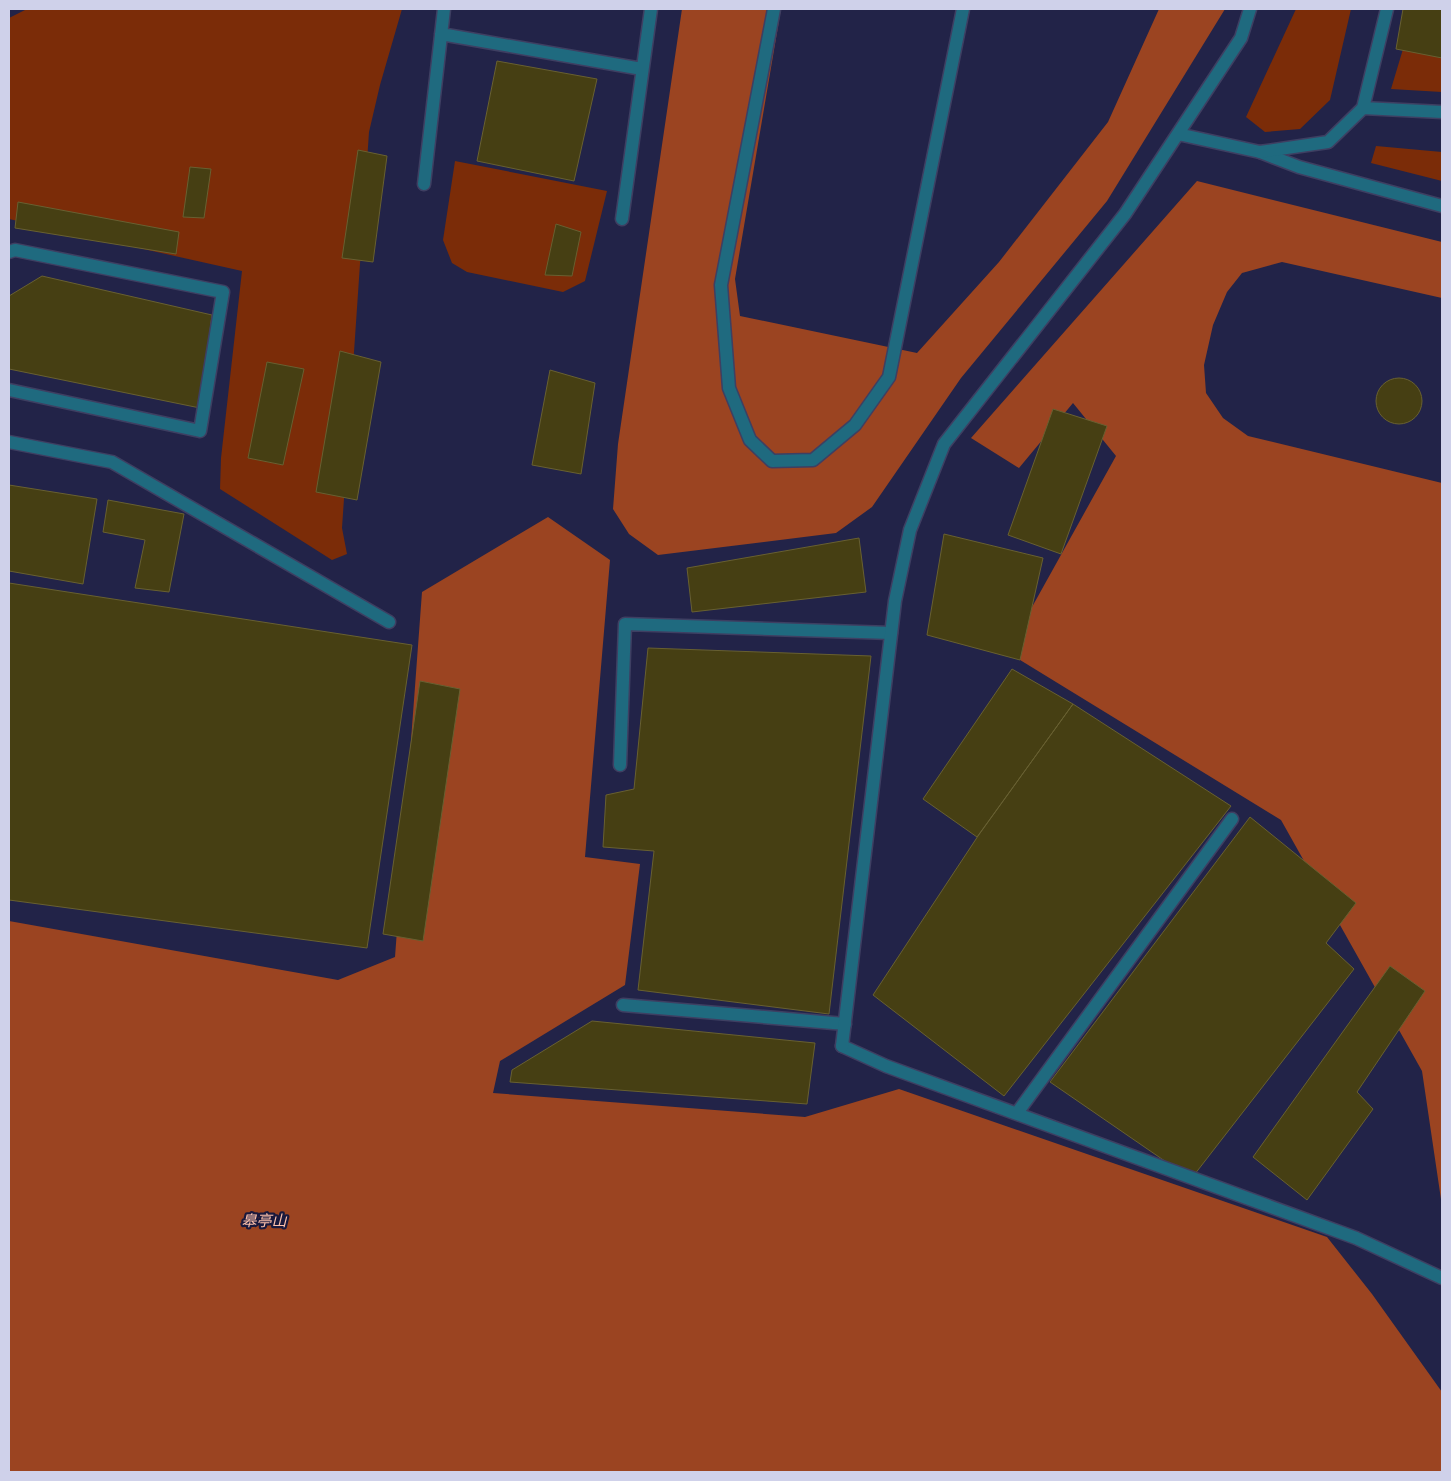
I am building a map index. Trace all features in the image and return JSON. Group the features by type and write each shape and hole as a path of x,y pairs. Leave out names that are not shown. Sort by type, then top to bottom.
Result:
{"street":[{"path":"424,184 444,9"},
{"path":"622,219 651,9"},
{"path":"774,9 721,285 729,388 750,440 772,461 812,460 855,425 889,377 963,9"},
{"path":"1250,9 1241,38 1125,214 944,444 910,530 895,601 842,1046 886,1066 1356,1238 1442,1278"},
{"path":"1260,152 1328,142 1363,108 1387,9"},
{"path":"441,34 642,69"},
{"path":"1363,108 1442,112"},
{"path":"1178,134 1260,152 1300,167 1442,206"},
{"path":"9,252 15,250 223,292 200,431 9,390"},
{"path":"9,442 112,462 389,622"},
{"path":"620,765 625,624 891,633"},
{"path":"1017,1113 1232,819"},
{"path":"623,1005 844,1024"}],"shaded area":[{"path":"27,9 402,9 380,85 369,132 342,528 347,554 332,560 220,489 221,458 242,271 9,219 9,18"},
{"path":"1296,9 1351,9 1330,100 1300,129 1265,132 1246,117"},
{"path":"1415,9 1442,9 1442,92 1391,89"},
{"path":"1376,146 1442,152 1442,181 1371,163"},
{"path":"455,161 607,191 585,281 563,292 467,272 452,263 443,240"}],"green space":[{"path":"682,9 781,9 735,279 740,316 917,353 999,262 1108,122 1159,9 1225,9 1107,201 961,378 872,507 836,533 658,555 629,534 613,509 618,444"},
{"path":"1197,181 1442,242 1442,298 1282,262 1242,273 1227,292 1213,325 1204,365 1206,393 1223,418 1248,436 1442,483 1442,1206 1422,1071 1281,820 1007,652 1116,456 1073,403 1019,468 971,438"},
{"name":"皋亭山","path":"548,517 610,560 585,857 640,864 625,985 500,1061 493,1093 805,1117 899,1089 1327,1237 1372,1294 1442,1392 1442,1472 9,1472 9,921 338,980 395,957 422,592"}],"building":[{"path":"1403,9 1442,9 1442,58 1396,49"},
{"path":"497,61 597,79 574,181 477,161"},
{"path":"358,150 387,156 373,262 342,258"},
{"path":"190,167 211,169 204,218 183,217"},
{"path":"18,202 179,232 176,254 15,228"},
{"path":"556,224 581,232 572,276 545,275"},
{"path":"42,276 212,315 200,408 9,369 9,296"},
{"path":"340,351 381,362 357,500 316,492"},
{"path":"267,362 304,369 283,465 248,458"},
{"path":"550,370 595,383 581,474 532,465"},
{"path":"1399,378 1412,382 1418,388 1422,401 1418,414 1412,420 1399,424 1386,420 1380,414 1376,401 1380,388 1386,382"},
{"path":"1053,409 1107,426 1061,554 1008,535"},
{"path":"9,485 97,499 83,584 9,571"},
{"path":"108,500 184,514 169,592 135,588 145,540 103,532"},
{"path":"944,534 1043,558 1020,660 927,635"},
{"path":"859,538 866,592 692,612 687,568"},
{"path":"9,583 412,645 367,948 9,900"},
{"path":"648,648 871,656 829,1014 638,990 654,851 603,847 606,795 634,789"},
{"path":"1012,669 1073,704 977,837 923,799"},
{"path":"420,681 460,689 423,941 383,934"},
{"path":"1073,704 1231,806 1004,1096 873,995 978,836"},
{"path":"1250,817 1356,903 1326,943 1354,969 1191,1179 1050,1082"},
{"path":"1390,966 1425,991 1357,1092 1373,1109 1307,1200 1253,1157"},
{"path":"592,1021 815,1043 807,1104 510,1082 512,1070"}]}
